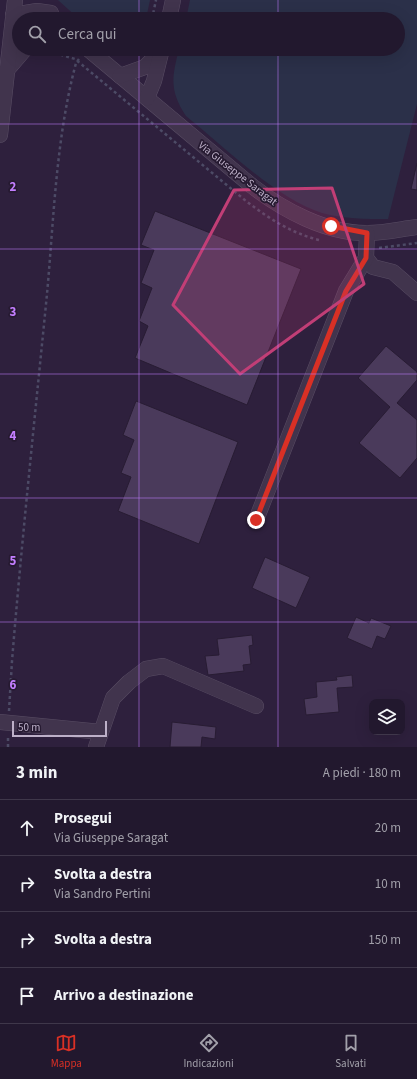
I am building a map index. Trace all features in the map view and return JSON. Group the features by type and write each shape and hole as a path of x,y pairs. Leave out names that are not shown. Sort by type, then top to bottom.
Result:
{"street":[{"path":"15,0 16,12"},
{"path":"40,0 50,12"},
{"path":"170,12 173,0"},
{"path":"0,135 6,70 12,40"},
{"path":"6,70 19,56"},
{"name":"Via Giuseppe Saragat","path":"91,56 120,76 252,186 279,205 315,222 348,230 367,233 417,227"},
{"path":"120,76 145,66 155,56"},
{"path":"146,98 154,81 160,56"},
{"path":"256,520 346,291 366,258 367,233"},
{"path":"366,258 373,267 393,272 417,293"},
{"path":"96,747 113,698 129,682 146,669 163,666 256,706"},
{"path":"4,723 101,732"}],"path":[{"path":"153,12 156,0"},
{"path":"8,747 4,723 12,661 50,265 57,167 66,98 76,63 82,56"}],"highlighted area":[{"path":"332,188 364,284 240,374 173,305 234,190"}],"shaded area":[{"path":"58,0 150,0 147,12 71,12"},
{"path":"190,0 417,0 417,104 388,219 355,218 322,213 305,206 269,184 186,116 174,91 174,76 178,56 405,56 405,12 187,12"}],"building":[{"path":"417,163 417,190 411,189"},
{"path":"155,211 301,269 247,405 135,358 148,326 139,321 152,288 141,283 154,250 141,245"},
{"path":"386,346 417,372 417,380 397,403 417,420 417,458 400,478 359,443 390,407 358,378"},
{"path":"136,401 238,442 199,544 118,511 131,477 121,473 134,440 123,435"},
{"path":"265,557 310,577 296,608 252,588"},
{"path":"356,617 369,623 371,618 391,626 385,639 377,636 372,649 347,638"},
{"path":"252,635 253,645 249,646 251,664 243,665 244,671 208,675 205,656 219,655 217,639"},
{"path":"352,675 353,687 337,688 339,712 306,715 304,699 317,697 316,682 337,680 336,677"},
{"path":"172,722 216,727 215,739 202,737 201,747 170,747"}],"route":[{"path":"256,520 346,291 366,258 367,233 331,226"}]}
